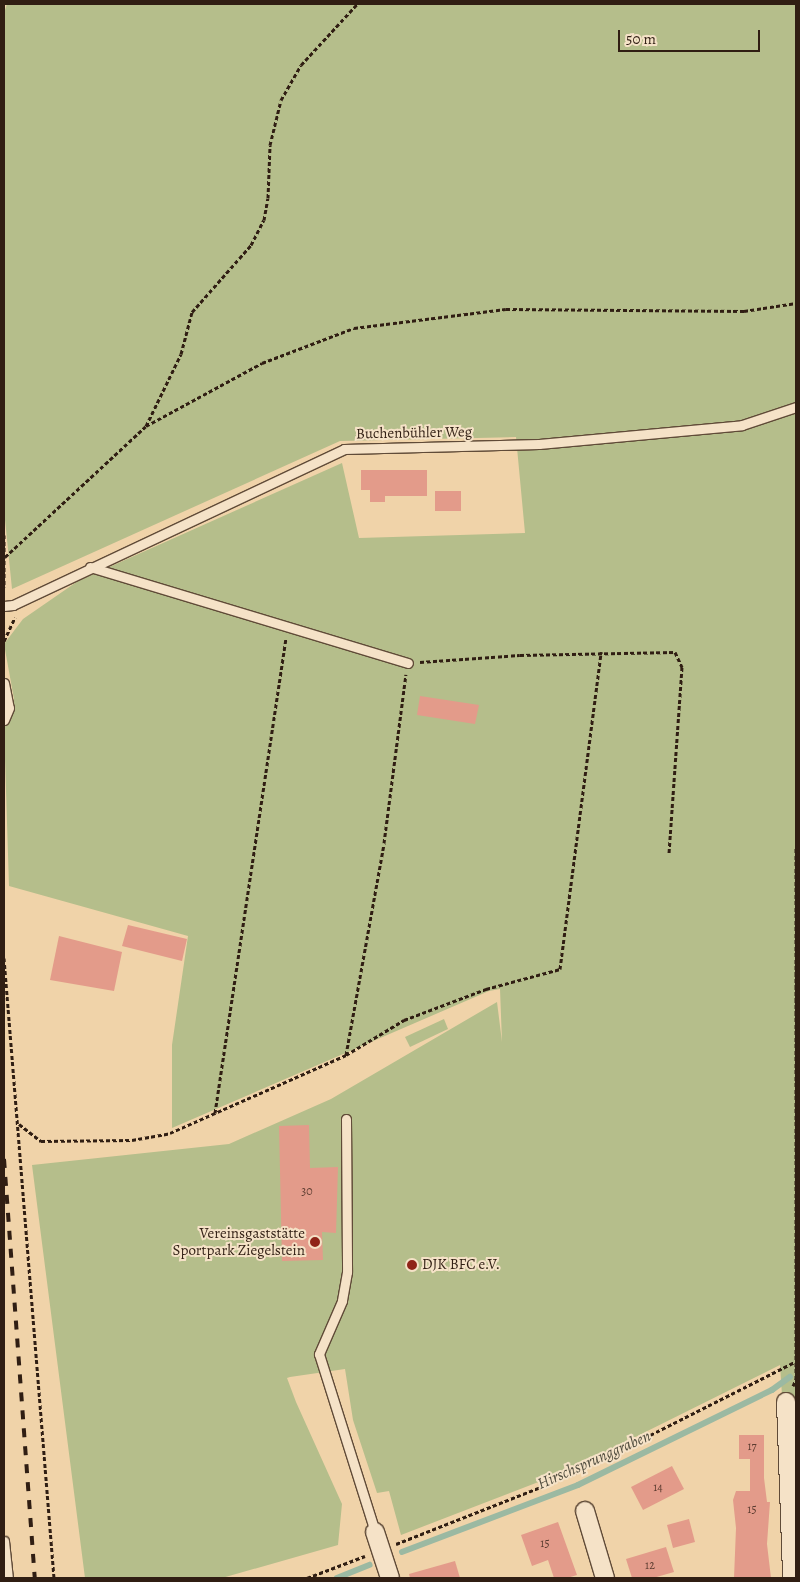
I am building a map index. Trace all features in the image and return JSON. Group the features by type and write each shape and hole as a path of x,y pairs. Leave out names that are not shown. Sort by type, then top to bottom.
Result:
{"street":[{"path":"786,1402 792,1578"},
{"path":"585,1511 605,1578"},
{"path":"375,1532 390,1578"}],"lane":[{"name":"Buchenbühler Weg","path":"4,606 14,605 90,567 344,449 568,441 742,425 796,407"},
{"path":"90,567 408,663"},
{"path":"4,683 8,708 4,720"},
{"path":"346,1119 347,1272 342,1301 318,1354 375,1532"},
{"path":"4,1541 8,1578"}],"path":[{"path":"146,426 181,354 192,312 251,245 264,220 268,198 270,145 281,100 301,65 357,4"},
{"path":"5,557 146,426 262,363 354,328 506,309 744,311 796,302"},
{"path":"4,535 4,587"},
{"path":"4,641 15,621 14,605"},
{"path":"215,1114 288,627"},
{"path":"19,1124 42,1141 132,1140 170,1133 262,1094 346,1055 404,1020 486,988 560,969 601,652"},
{"path":"346,1055 384,843 408,663 601,652 675,652 682,667 669,855"},
{"path":"786,1402 796,1379 796,847"},
{"path":"4,958 12,1091 19,1124 54,1578"},
{"path":"307,1578 569,1476 796,1361"}],"green space":[{"path":"7,4 796,4 796,1441 785,1441 780,1365 567,1471 401,1535 389,1491 377,1493 353,1420 345,1369 290,1377 287,1378 296,1402 342,1504 338,1545 222,1578 85,1578 32,1165 229,1144 331,1099 497,1002 502,1042 500,989 489,991 172,1128 172,1045 188,936 9,886 4,727 14,699 4,644 23,619 78,581 342,463 359,538 525,533 516,437 340,441 12,589 4,510 4,13"},
{"path":"444,1019 448,1029 410,1047 405,1037"}],"building":[{"path":"361,470 427,470 427,496 385,496 385,502 370,502 370,490 361,490"},
{"path":"435,491 461,491 461,511 435,511"},
{"path":"420,696 479,705 475,724 417,715"},
{"path":"128,925 187,939 182,961 122,946"},
{"path":"59,936 122,952 114,991 50,980"},
{"path":"309,1125 310,1168 338,1167 336,1233 322,1232 323,1260 282,1261 279,1126"},
{"path":"739,1435 764,1435 764,1478 767,1502 770,1502 767,1544 771,1578 734,1578 736,1528 733,1500 736,1491 750,1491 750,1459 739,1459"},
{"path":"672,1466 684,1489 643,1510 631,1487"},
{"path":"689,1519 695,1542 673,1548 667,1525"},
{"path":"558,1522 577,1575 567,1578 554,1578 548,1560 532,1566 521,1535"},
{"path":"666,1547 674,1572 653,1578 632,1578 626,1559"},
{"path":"455,1561 460,1578 410,1578 409,1574"}],"waterway":[{"name":"Hirschsprunggraben","path":"402,1552 578,1485 772,1390 790,1377"},
{"name":"Hirschsprunggraben","path":"337,1578 369,1565"}],"railway":[{"path":"4,1159 35,1578"}],"place":[{"name":"Vereinsgaststätte Sportpark Ziegelstein","path":"315,1242"},
{"name":"DJK BFC e.V.","path":"412,1265"}]}
